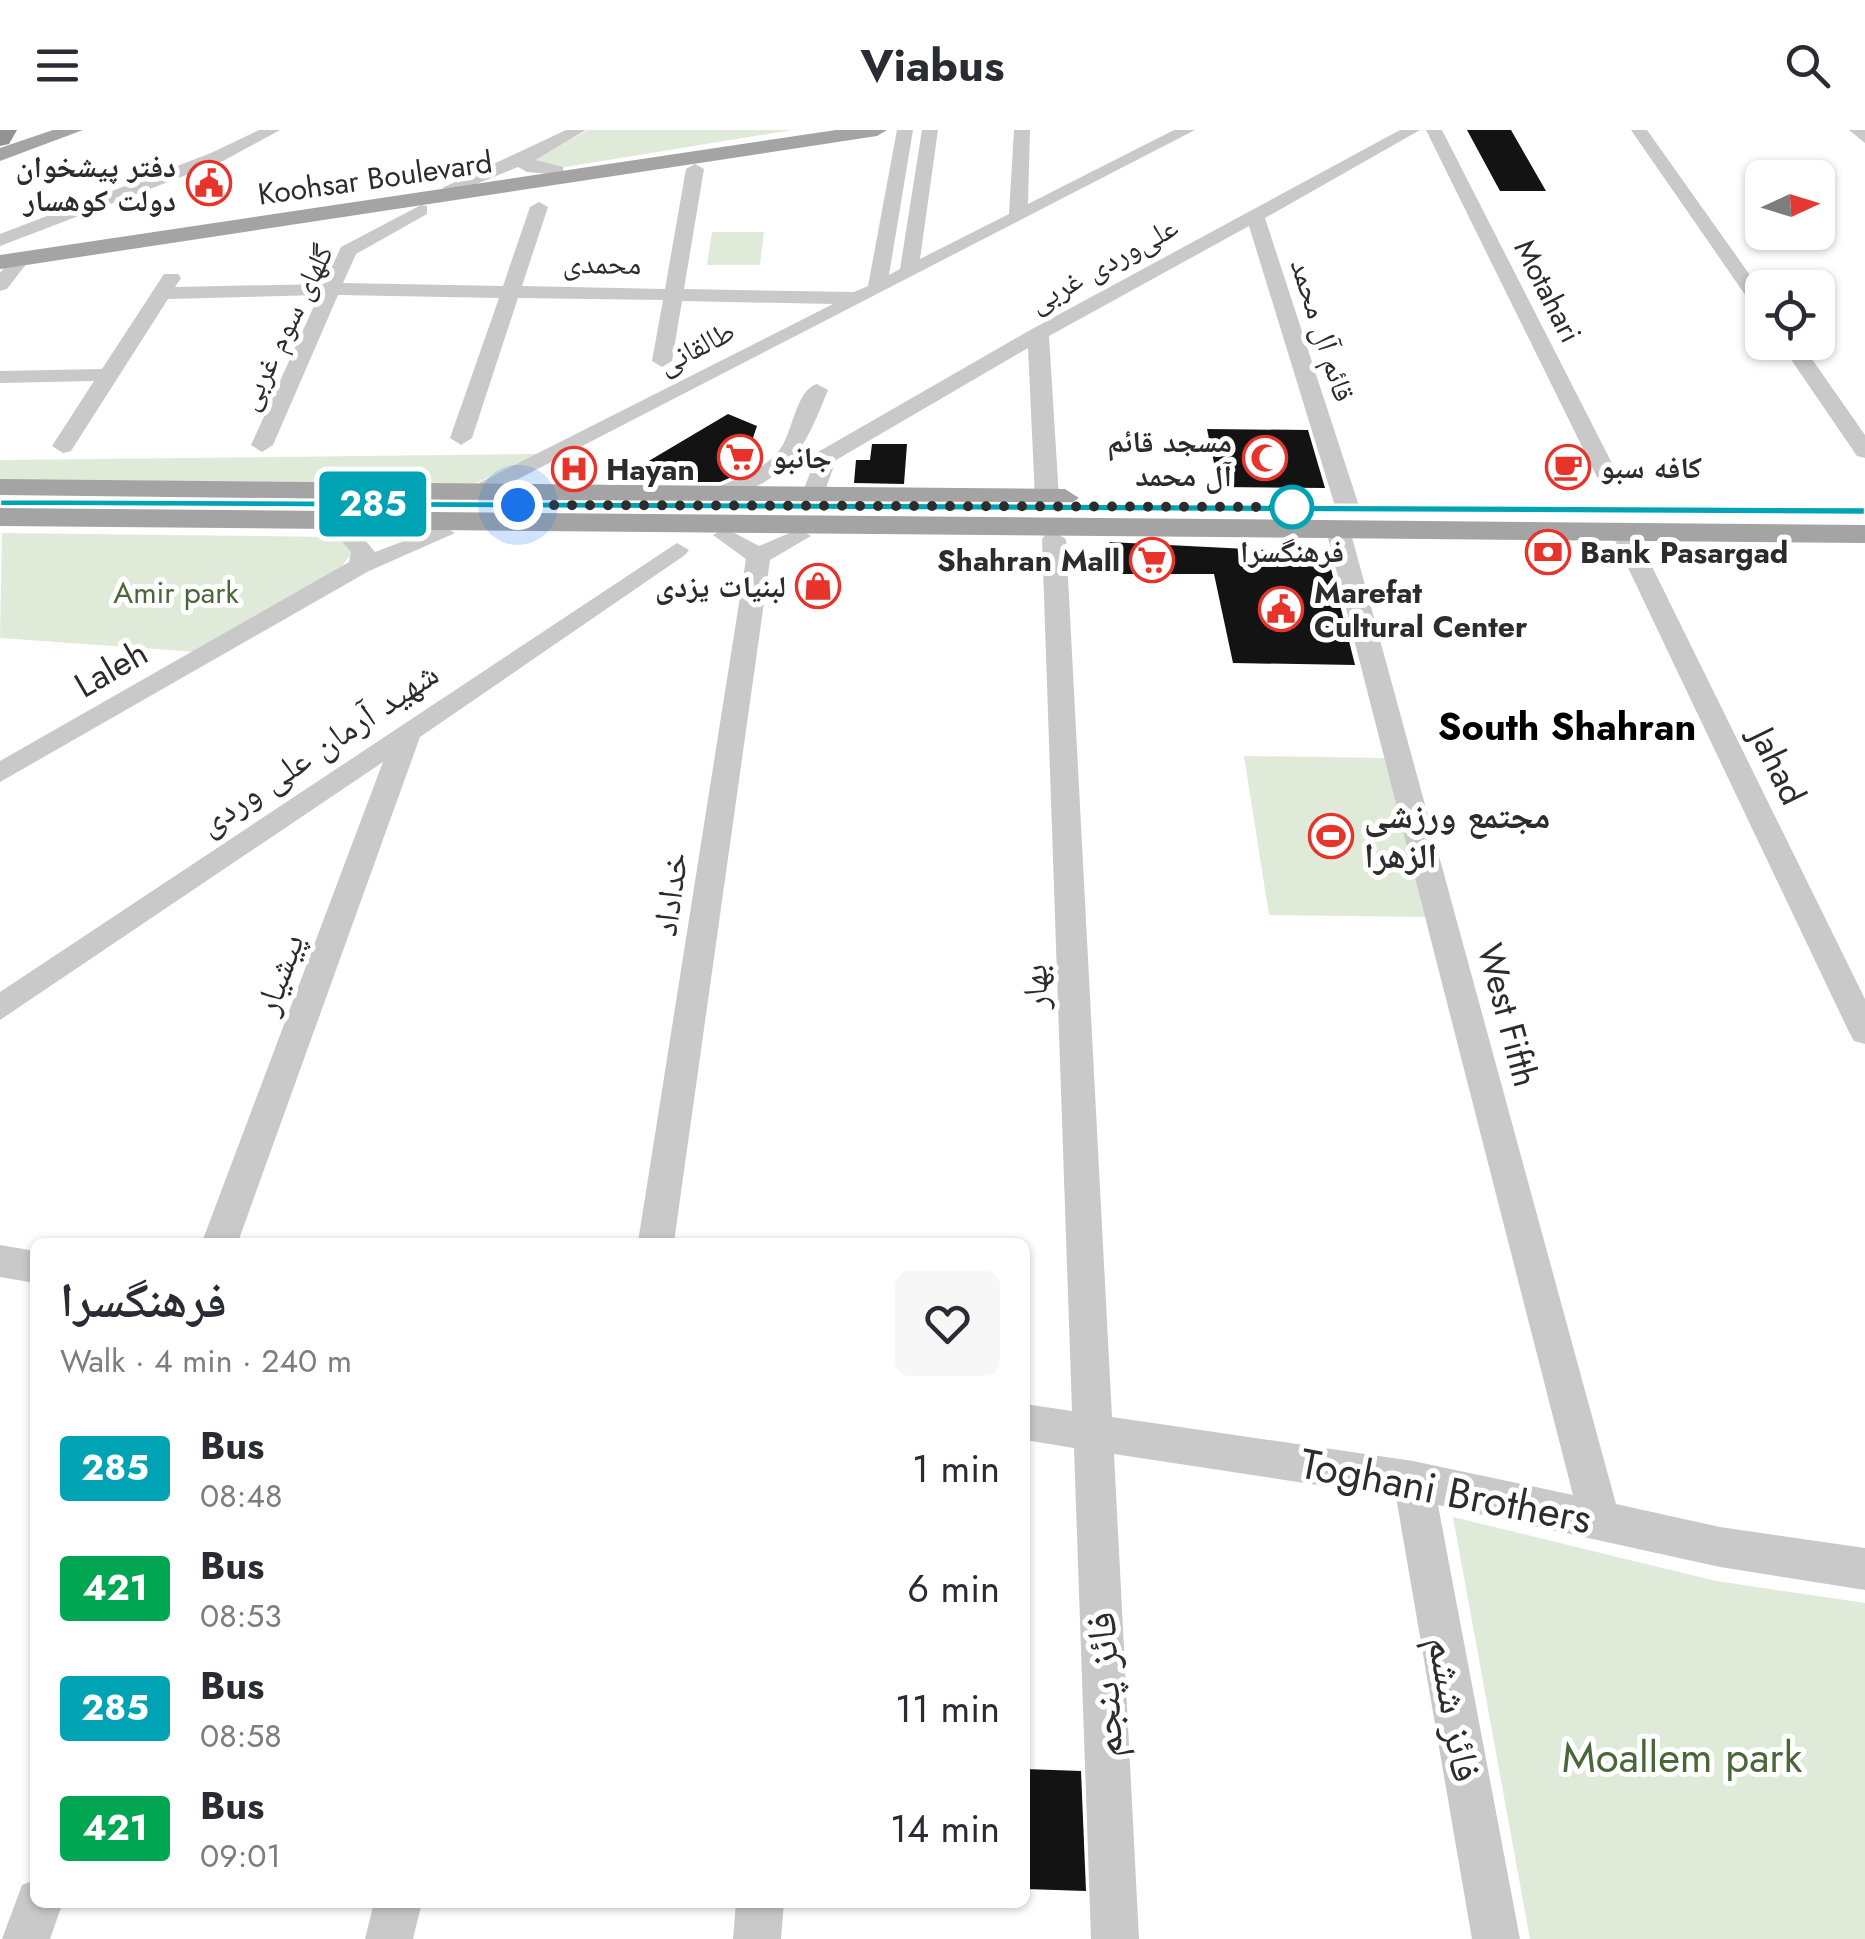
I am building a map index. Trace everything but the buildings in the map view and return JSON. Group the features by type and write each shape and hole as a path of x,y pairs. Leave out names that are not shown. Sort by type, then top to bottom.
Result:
{"highway":[{"path":"0,141 5,130"}],"main road":[{"path":"0,141 49,130"},
{"path":"0,155 72,130"},
{"name":"Koohsar Boulevard","path":"7,258 820,130"},
{"name":"Koohsar Boulevard","path":"7,258 877,130"},
{"path":"0,488 485,489 1093,499 1138,518"},
{"path":"0,503 1138,518"},
{"path":"0,516 1343,518 1865,511"},
{"path":"0,530 442,533 744,547 799,536 1054,538 1138,518"},
{"path":"1343,518 1623,532 1865,534"}],"street":[{"path":"0,240 217,157 272,130"},
{"path":"451,188 526,158 578,130"},
{"path":"868,293 905,130"},
{"path":"909,272 930,130"},
{"path":"1018,216 1022,130"},
{"name":"طالقانی","path":"485,489 1188,130"},
{"name":"علی‌وردی غربی","path":"826,457 1039,333 1412,130"},
{"name":"Motahari","path":"1434,130 1609,479"},
{"path":"1639,130 1745,282"},
{"path":"1858,130 1865,138"},
{"path":"526,158 527,167 557,171"},
{"path":"662,361 695,169"},
{"path":"461,438 539,206"},
{"name":"گلهای سوم غربی","path":"262,445 336,288 348,251 421,210"},
{"name":"قائم آل محمد","path":"1255,216 1334,462 1343,518"},
{"path":"0,285 7,258"},
{"name":"محمدی","path":"105,376 163,285 674,294 868,293"},
{"path":"1039,333 1036,361 1046,498"},
{"path":"1004,354 1036,361"},
{"path":"1801,360 1865,452"},
{"path":"0,376 105,376"},
{"path":"63,446 105,376"},
{"path":"723,492 781,466 792,450 817,390"},
{"path":"792,450 826,457 814,494"},
{"path":"544,458 537,477 550,490"},
{"name":"West Fifth","path":"1343,518 1600,1520"},
{"path":"345,531 363,551 360,566"},
{"name":"Jahad","path":"1623,532 1865,1032"},
{"name":"Laleh","path":"0,773 360,566 442,533"},
{"name":"بهار","path":"1054,538 1092,1432"},
{"name":"خداداد","path":"657,1238 744,547"},
{"name":"شهید آرمان علی وردی","path":"0,1008 677,550"},
{"name":"پیشیار","path":"221,1238 408,732"},
{"path":"0,1262 30,1266"},
{"name":"Toghani Brothers","path":"1030,1423 1414,1480 1720,1547 1865,1569"},
{"name":"فائز پنجم","path":"1092,1432 1116,1939"},
{"name":"فائز ششم","path":"1414,1480 1496,1939"},
{"path":"26,1939 37,1908"},
{"path":"389,1939 397,1908"},
{"path":"757,1939 760,1908"}],"green space":[{"path":"588,130 792,130 553,169 533,160"},
{"path":"712,232 764,232 760,265 707,265"},
{"path":"540,454 472,485 0,483 0,460"},
{"name":"Amir park","path":"2,533 335,537 345,540 352,553 337,572 197,652 0,638"},
{"name":"مجتمع ورزشی الزهرا","path":"1244,756 1386,758 1425,917 1269,915"},
{"name":"Moallem park","path":"1453,1517 1716,1581 1865,1603 1865,1939 1530,1939"}],"bus line":[{"name":"285","path":"0,503 1865,511"}],"place":[{"name":"دفتر پیشخوان دولت کوهسار","path":"209,183"},
{"name":"جانبو","path":"740,457"},
{"name":"مسجد قائم آل محمد","path":"1265,458"},
{"name":"کافه سبو","path":"1568,467"},
{"name":"Hayan","path":"574,469"},
{"name":"فرهنگسرا","path":"1292,507"},
{"name":"Bank Pasargad","path":"1548,552"},
{"name":"Shahran Mall","path":"1152,560"},
{"name":"لبنیات یزدی","path":"818,586"},
{"name":"Marefat Cultural Center","path":"1281,609"},
{"name":"مجتمع ورزشی الزهرا","path":"1331,836"}],"district":[{"name":"South Shahran","path":"1567,726"}],"route":[{"path":"518,505 991,510 1292,507"}]}
